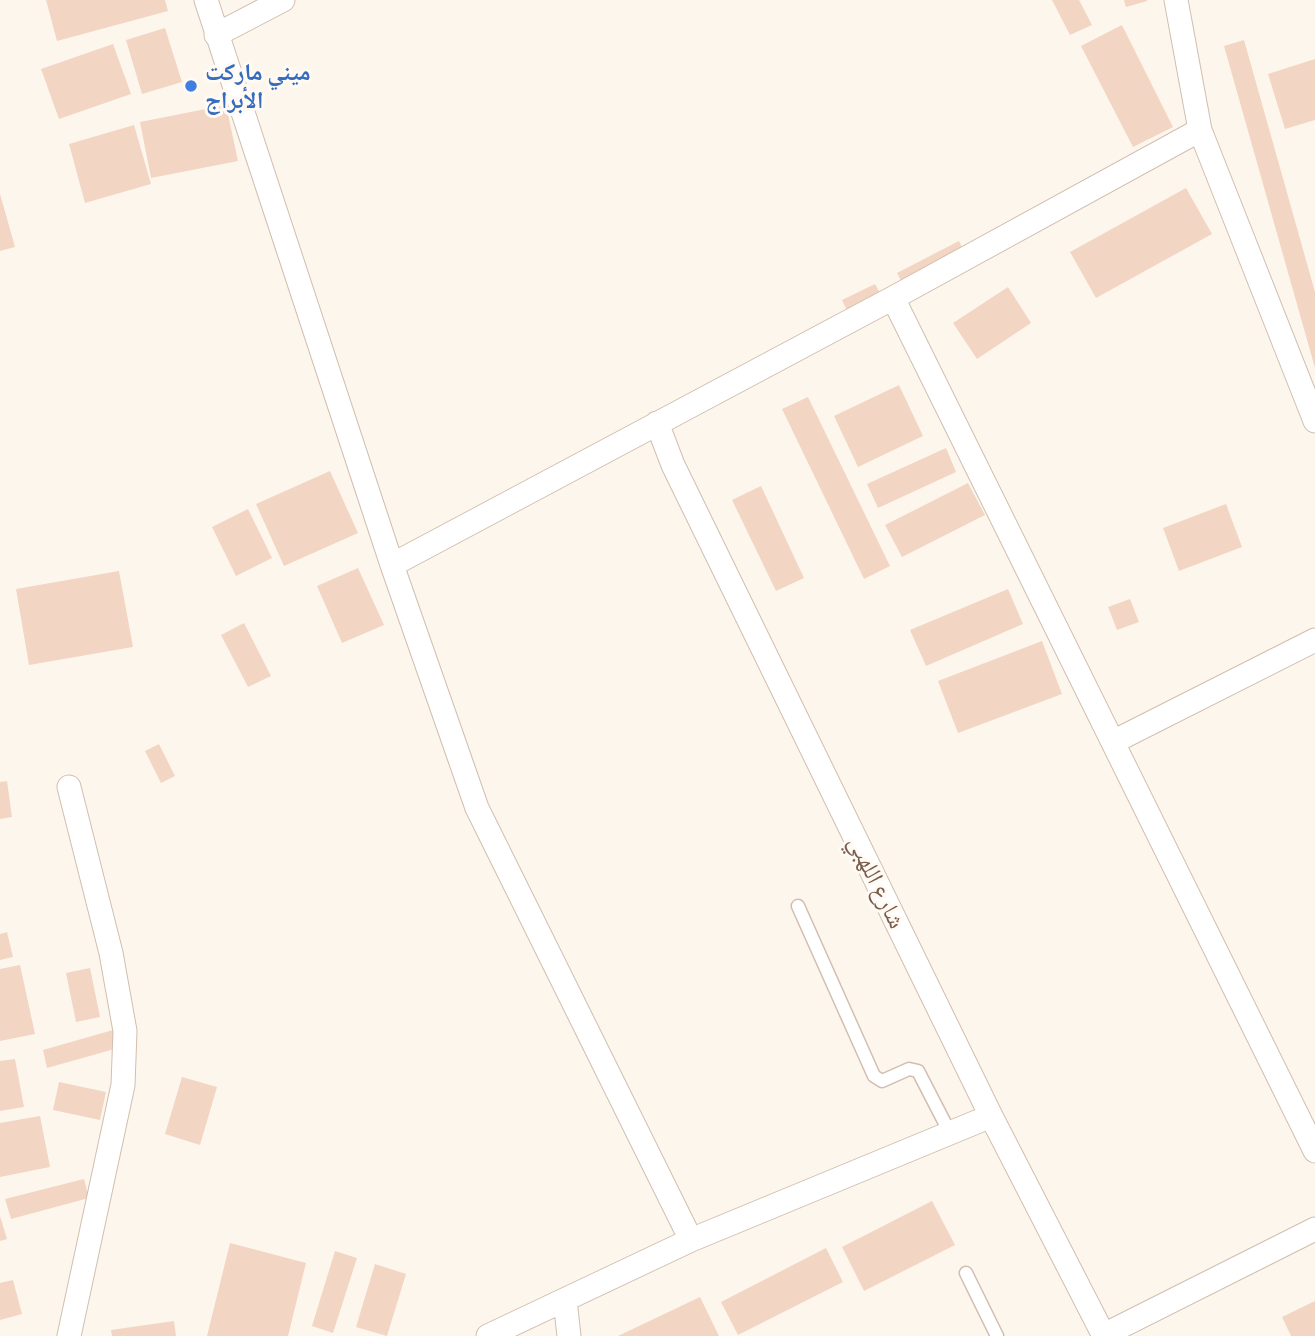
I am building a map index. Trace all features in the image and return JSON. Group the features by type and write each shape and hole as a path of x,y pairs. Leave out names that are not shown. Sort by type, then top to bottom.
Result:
{"street":[{"path":"205,0 392,565 477,808 691,1240"},
{"path":"216,35 282,0"},
{"path":"1176,0 1200,130 1315,421"},
{"path":"392,565 893,298 1200,130"},
{"path":"893,298 1315,1151"},
{"name":"شارع اللهبي","path":"657,423 673,465 991,1116 1104,1336"},
{"path":"1113,742 1315,640"},
{"path":"69,787 111,953 125,1031 123,1085 69,1336"},
{"path":"488,1336 691,1240 991,1116"},
{"path":"1104,1336 1315,1229"},
{"path":"565,1300 569,1336"}],"lane":[{"path":"799,906 874,1076 881,1082 909,1069 918,1071 950,1133"},
{"path":"966,1273 997,1336"}],"building":[{"path":"46,0 165,0 168,11 57,41"},
{"path":"1052,0 1079,0 1092,25 1070,35"},
{"path":"1124,0 1147,0 1147,1 1126,7"},
{"path":"1122,25 1173,127 1133,147 1081,46"},
{"path":"165,28 182,82 142,94 126,40"},
{"path":"1244,40 1315,292 1315,368 1224,46"},
{"path":"113,44 131,94 59,119 41,69"},
{"path":"1315,59 1315,120 1285,129 1268,74"},
{"path":"226,105 238,161 151,178 140,122"},
{"path":"134,125 151,184 85,203 69,144"},
{"path":"1186,188 1212,234 1096,298 1070,252"},
{"path":"0,194 15,247 0,251"},
{"path":"959,241 966,256 905,288 897,273"},
{"path":"875,284 884,300 850,317 842,300"},
{"path":"1008,287 1031,323 977,359 953,323"},
{"path":"899,385 923,436 858,467 834,416"},
{"path":"808,397 890,566 864,579 782,409"},
{"path":"946,448 956,472 878,508 867,484"},
{"path":"330,471 358,533 284,566 256,504"},
{"path":"968,483 985,515 902,557 885,525"},
{"path":"761,486 804,578 776,591 732,500"},
{"path":"1226,504 1242,547 1179,571 1163,528"},
{"path":"248,509 272,558 236,576 212,527"},
{"path":"358,568 384,625 342,643 317,586"},
{"path":"119,571 133,647 29,665 16,589"},
{"path":"1008,589 1023,624 926,666 910,630"},
{"path":"1130,599 1139,622 1117,630 1108,607"},
{"path":"244,623 271,676 248,687 221,635"},
{"path":"1042,641 1062,694 958,733 938,681"},
{"path":"159,744 175,776 161,783 145,751"},
{"path":"7,781 12,817 0,819 0,782"},
{"path":"7,932 13,957 0,960 0,934"},
{"path":"20,965 35,1034 0,1041 0,969"},
{"path":"90,968 100,1017 76,1022 66,973"},
{"path":"113,1030 118,1048 47,1068 43,1050"},
{"path":"15,1059 24,1107 0,1111 0,1061"},
{"path":"182,1077 217,1087 200,1145 165,1134"},
{"path":"59,1082 106,1092 100,1120 53,1110"},
{"path":"40,1116 50,1167 0,1177 0,1123"},
{"path":"84,1179 89,1198 11,1219 5,1199"},
{"path":"932,1201 955,1245 864,1291 842,1247"},
{"path":"0,1216 7,1239 0,1241"},
{"path":"230,1243 306,1263 288,1336 207,1336"},
{"path":"826,1248 843,1282 738,1335 721,1302"},
{"path":"335,1251 357,1258 333,1333 312,1326"},
{"path":"375,1264 406,1274 387,1336 356,1327"},
{"path":"13,1280 22,1314 0,1320 0,1283"},
{"path":"700,1297 719,1336 618,1336"},
{"path":"1315,1301 1315,1336 1291,1336 1282,1317"},
{"path":"174,1321 176,1336 112,1336 111,1330"}],"place":[{"name":"ميني ماركت الأبراج","path":"191,86"}]}
